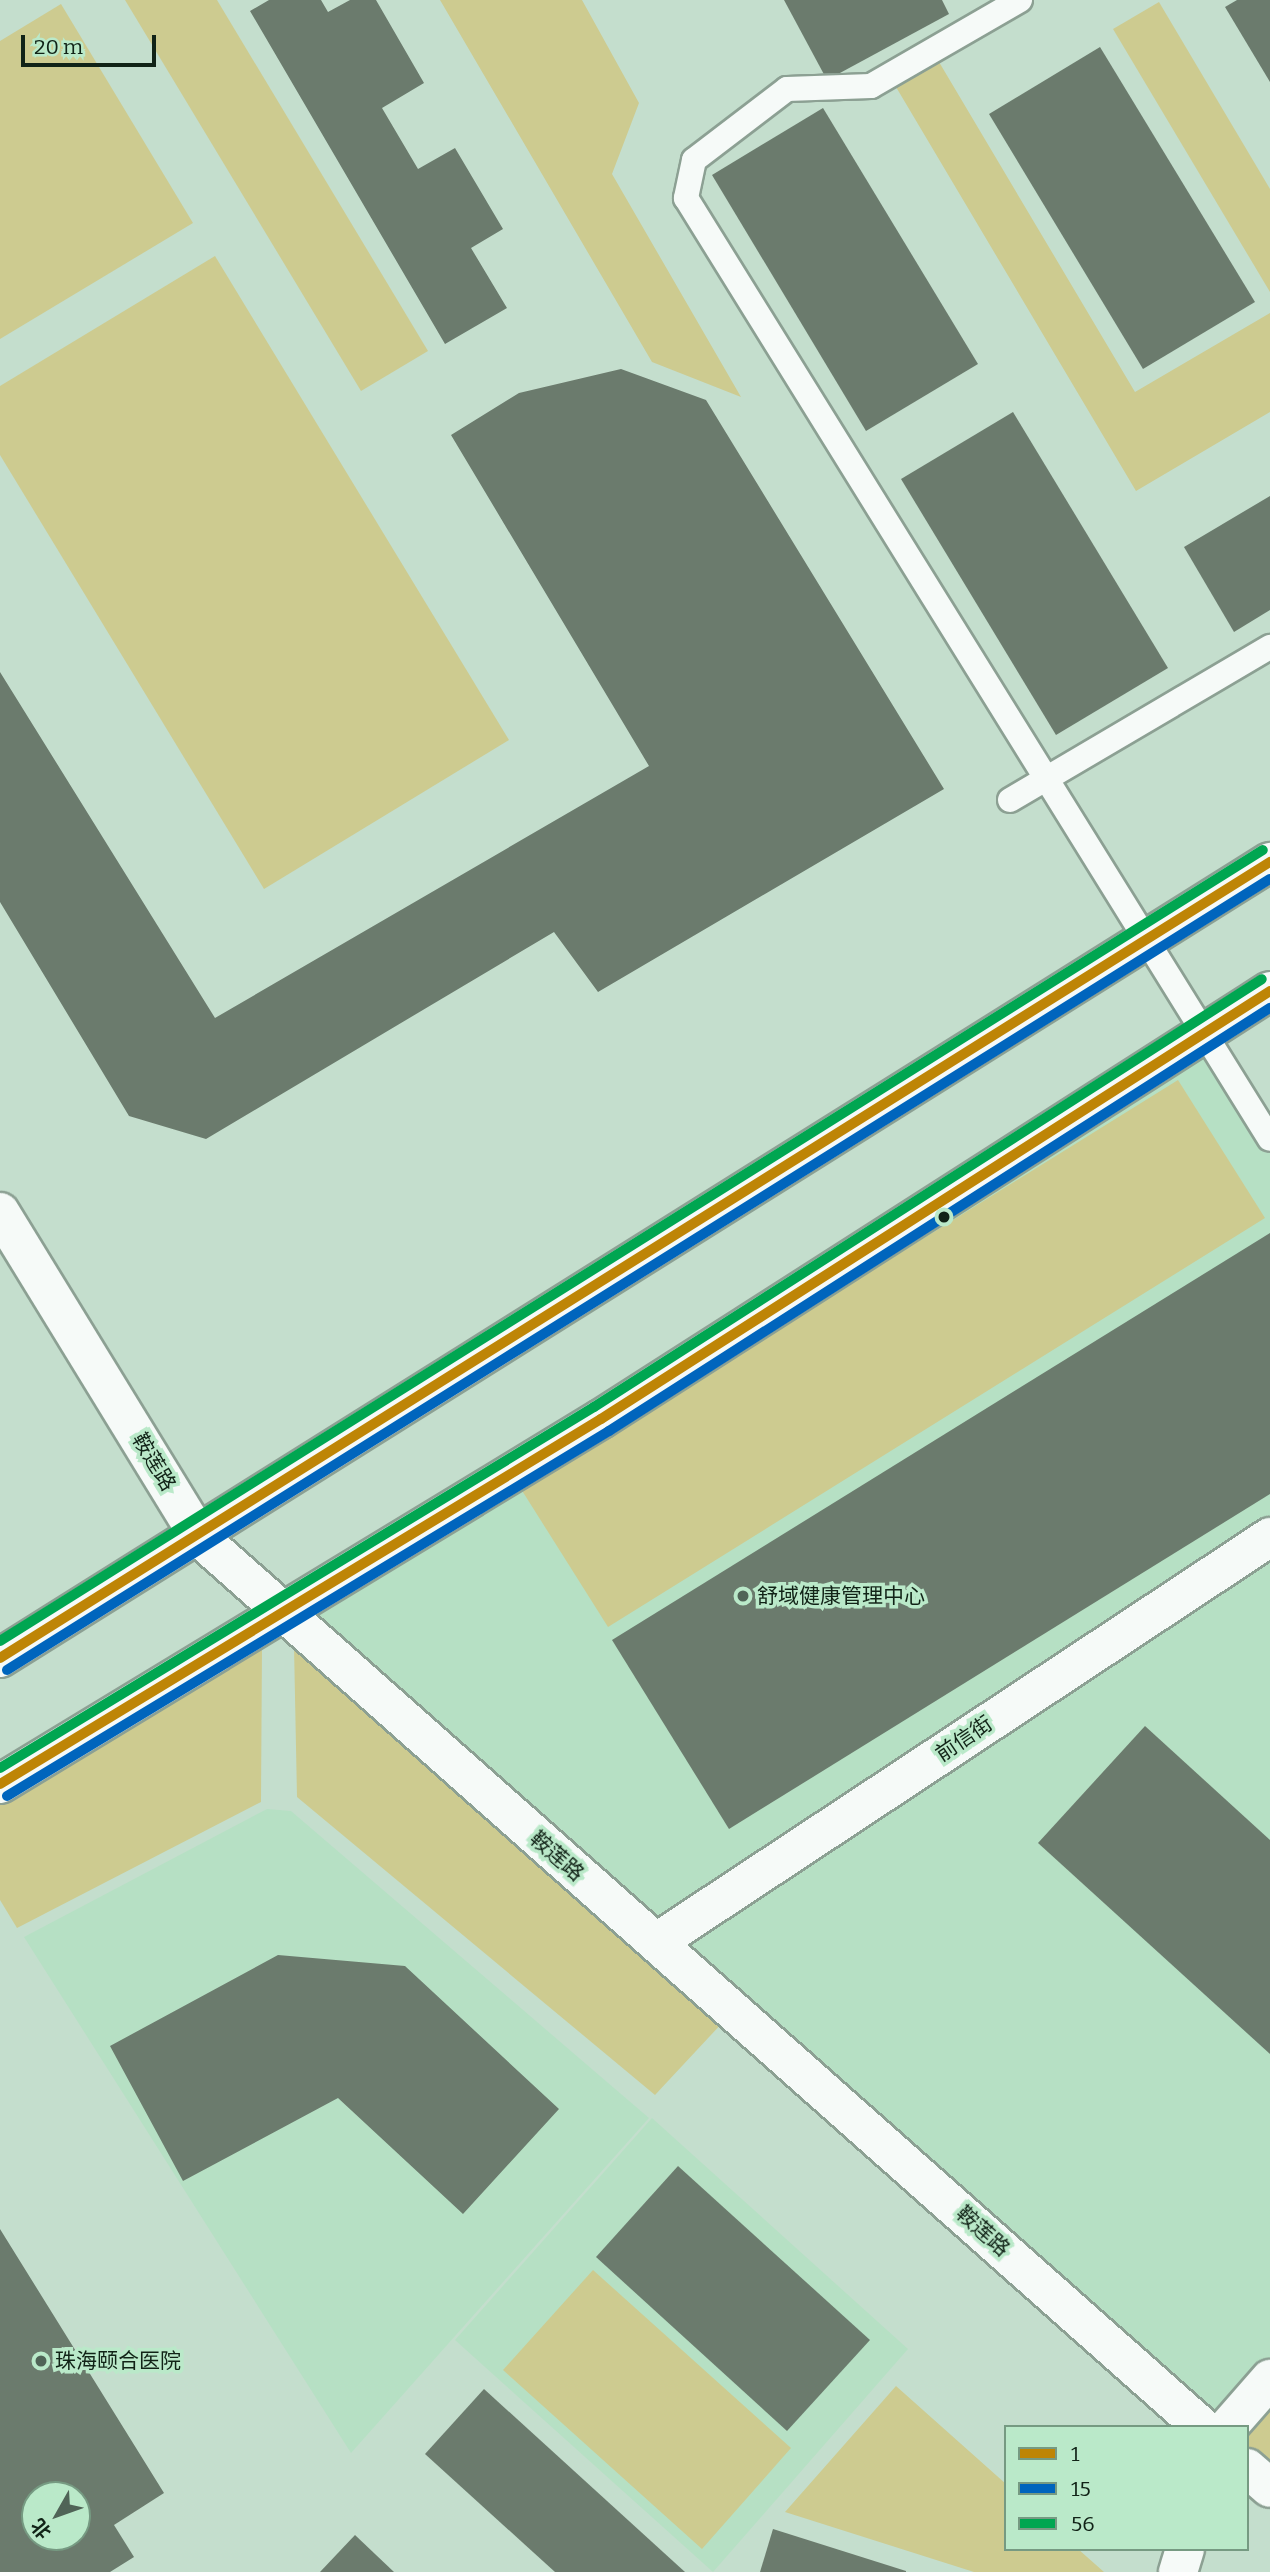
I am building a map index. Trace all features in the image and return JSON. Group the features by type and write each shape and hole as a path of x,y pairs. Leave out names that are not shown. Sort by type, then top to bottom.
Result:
{"main road":[{"path":"0,1658 200,1538 1270,862"},
{"path":"0,1784 276,1612 601,1419 1270,991"},
{"name":"鞍莲路","path":"0,1212 200,1538 276,1612 657,1942 1200,2425"},
{"name":"前信街","path":"657,1942 1270,1536"},
{"path":"1230,2425 1270,2379"},
{"path":"1249,2470 1270,2488"},
{"path":"1178,2572 1184,2551"}],"lane":[{"path":"1020,0 871,86 787,89 694,160 686,198 1270,1139"},
{"path":"1010,800 1044,777 1270,647"}],"shaded area":[{"path":"125,0 217,0 428,351 361,391"},
{"path":"440,0 582,0 639,103 612,174 741,397 652,362"},
{"path":"1159,2 1270,189 1270,292 1113,29"},
{"path":"61,4 193,223 0,339 0,41"},
{"path":"939,62 1135,392 1270,313 1270,412 1136,491 896,87"},
{"path":"215,256 509,740 264,889 0,455 0,386"},
{"path":"1203,1039 1270,1147 1270,1532 658,1938 281,1613"},
{"path":"1178,1080 1265,1218 608,1627 521,1489"},
{"path":"1270,1542 1270,2372 1224,2425 1220,2425 664,1943"},
{"path":"262,1645 261,1802 17,1928 0,1900 0,1802"},
{"path":"294,1646 724,2021 655,2095 297,1797"},
{"path":"267,1809 291,1811 649,2118 351,2453 24,1937"},
{"path":"652,2118 908,2349 713,2572 455,2340"},
{"path":"593,2270 791,2448 702,2549 503,2370"},
{"path":"896,2386 1004,2482 1004,2551 1080,2551 1104,2572 974,2572 785,2512"},
{"path":"1270,2386 1270,2480 1249,2462 1248,2425"}],"building":[{"path":"269,0 321,0 328,12 350,0 376,0 424,83 382,108 418,169 455,148 503,229 471,248 507,308 445,344 250,11"},
{"path":"784,0 942,0 949,14 827,80"},
{"path":"1237,0 1270,0 1270,82 1225,7"},
{"path":"1100,47 1255,302 1143,369 989,114"},
{"path":"823,108 978,364 866,431 712,175"},
{"path":"621,369 706,400 944,789 598,992 554,932 206,1139 129,1116 0,902 0,672 215,1018 649,766 451,435 519,393"},
{"path":"1013,412 1168,668 1056,735 901,479"},
{"path":"1270,496 1270,610 1234,632 1184,547"},
{"path":"1270,1233 1270,1494 729,1829 612,1640"},
{"path":"1145,1726 1270,1840 1270,2054 1038,1843"},
{"path":"278,1955 405,1966 559,2109 463,2214 338,2098 183,2181 110,2046"},
{"path":"678,2166 870,2340 787,2431 596,2257"},
{"name":"珠海颐合医院","path":"0,2229 164,2493 114,2525 134,2557 110,2572 0,2572"},
{"path":"484,2389 685,2572 555,2572 425,2454"},
{"path":"773,2529 906,2571 906,2572 760,2572"},
{"path":"355,2535 394,2572 320,2572"}],"transit line":[{"name":"56","path":"0,1641 1263,850"},
{"name":"1","path":"0,1658 1270,862"},
{"name":"15","path":"7,1670 1270,879"},
{"name":"56","path":"0,1768 594,1407 1262,979"},
{"name":"1","path":"0,1784 601,1419 1270,991"},
{"name":"15","path":"7,1796 609,1431 1270,1008"}],"place":[{"name":"舒域健康管理中心","path":"743,1596"},
{"name":"珠海颐合医院","path":"41,2361"}]}
